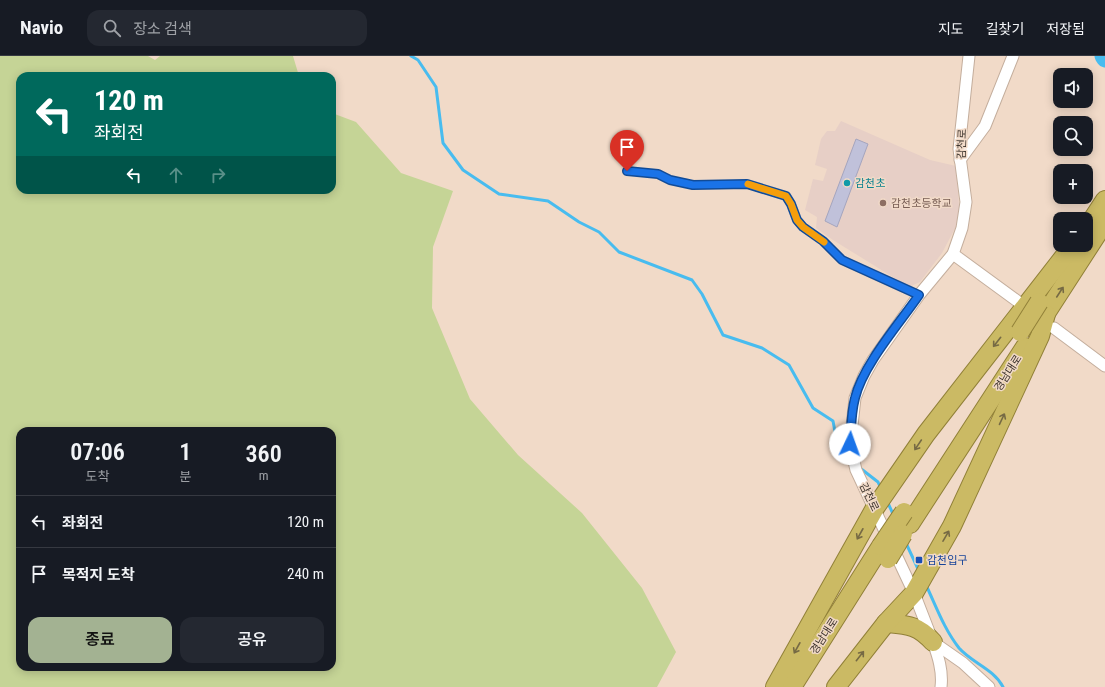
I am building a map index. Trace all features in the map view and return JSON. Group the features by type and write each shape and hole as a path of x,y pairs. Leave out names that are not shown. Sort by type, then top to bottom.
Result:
{"highway":[{"name":"경남대로","path":"1093,223 1105,200"},
{"path":"775,687 881,499 926,434 1068,252"},
{"name":"경남대로","path":"907,518 1020,332 1046,315 1073,252"},
{"name":"경남대로","path":"907,518 1046,315 1078,252"},
{"path":"836,687 920,582 952,526 1040,336 1046,315"},
{"path":"884,552 907,518"},
{"name":"경남대로","path":"792,687 884,552"},
{"name":"경남대로","path":"806,687 884,552"},
{"path":"886,624 914,626 925,632 933,642"}],"street":[{"name":"감천로","path":"941,687 942,679 939,658 933,642 920,582 881,499 856,470 850,444 855,398 873,360 919,295 953,254 962,228 966,202 959,149 969,56"},
{"path":"960,160 985,126 1013,56"},
{"path":"953,254 1020,303"},
{"path":"1046,315 1105,366"},
{"path":"933,642 963,663 989,687"}],"lane":[{"path":"627,171 658,174 670,180 693,185 747,184 786,196 791,204 797,220 803,227 823,241 842,260 919,295"}],"shaded area":[{"name":"감천초등학교","path":"841,121 930,160 956,166 960,219 942,253 920,282 909,287 816,228 817,217 805,210 813,179 823,181 827,169 815,165 821,139 827,131 835,131"}],"green space":[{"path":"0,56 148,56 155,60 160,56 293,56 298,72 16,72 16,194 336,194 336,114 356,122 401,173 453,191 433,247 432,308 470,399 518,455 582,513 642,588 676,652 657,687 0,687"}],"building":[{"name":"감천초","path":"856,139 868,144 837,227 825,221"}],"waterway":[{"path":"411,56 418,60 436,87 443,143 463,170 499,194 548,201 579,222 599,232 619,252 692,280 702,294 723,335 762,348 789,365 813,408 833,421 839,453 851,461"},
{"path":"860,468 878,482 881,489"},
{"path":"887,501 894,516"},
{"path":"905,541 919,571"},
{"path":"926,585 945,625 959,648 994,675 1003,687"}],"slow traffic":[{"path":"748,184 786,196 791,204 797,220 803,227 824,242"}],"place":[{"name":"감천초","path":"847,183"},
{"name":"감천초등학교","path":"883,203"},
{"name":"감천입구","path":"919,560"}],"route":[{"path":"627,171 658,174 670,180 693,185 747,184 786,196 791,204 797,220 803,227 823,241 842,260 914,291 919,295 873,360 864,376 855,398 850,444"}]}
